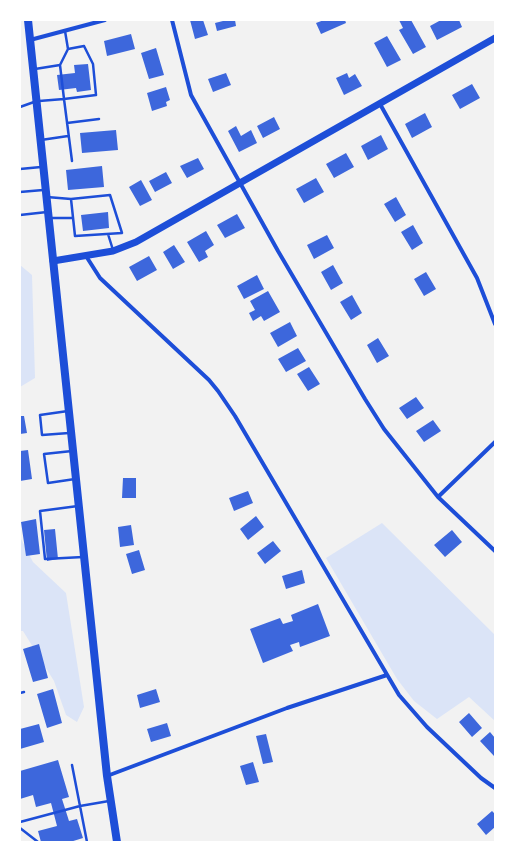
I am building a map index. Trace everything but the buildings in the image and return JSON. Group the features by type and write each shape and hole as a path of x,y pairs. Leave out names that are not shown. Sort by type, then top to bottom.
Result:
{"main road":[{"path":"28,20 107,776 117,842"}],"street":[{"path":"30,40 104,20"},
{"path":"172,20 191,95 282,258 365,400 384,429 438,497 495,551"},
{"path":"53,261 113,251 136,242 495,38"},
{"path":"380,104 477,278 495,324"},
{"path":"86,256 100,278 209,380 218,391 235,416 399,695 427,727 481,778 495,788"},
{"path":"438,497 495,442"},
{"path":"107,776 287,708 387,676"}],"lane":[{"path":"64,31 68,49 60,65 72,161"},
{"path":"20,106 37,102 96,96 93,64 84,46 68,49"},
{"path":"33,70 60,65"},
{"path":"67,123 99,119"},
{"path":"41,140 68,136"},
{"path":"20,169 43,167"},
{"path":"20,192 46,193 71,199 110,195 122,233 75,236 71,199"},
{"path":"20,215 48,215 73,218"},
{"path":"108,234 113,251"},
{"path":"69,411 40,415 42,435 71,433"},
{"path":"73,451 44,454 48,482 76,479"},
{"path":"79,506 40,512 45,559 84,556"},
{"path":"20,693 24,692"},
{"path":"72,765 87,842"},
{"path":"20,822 80,806 110,800"},
{"path":"20,828 38,842"}],"shaded area":[{"path":"20,265 32,275 35,378 20,387"},
{"path":"382,523 495,635 495,721 469,697 437,719 414,701 397,679 326,558"},
{"path":"20,537 33,562 66,593 84,707 77,722 66,715 54,681 23,631 20,631"}]}
